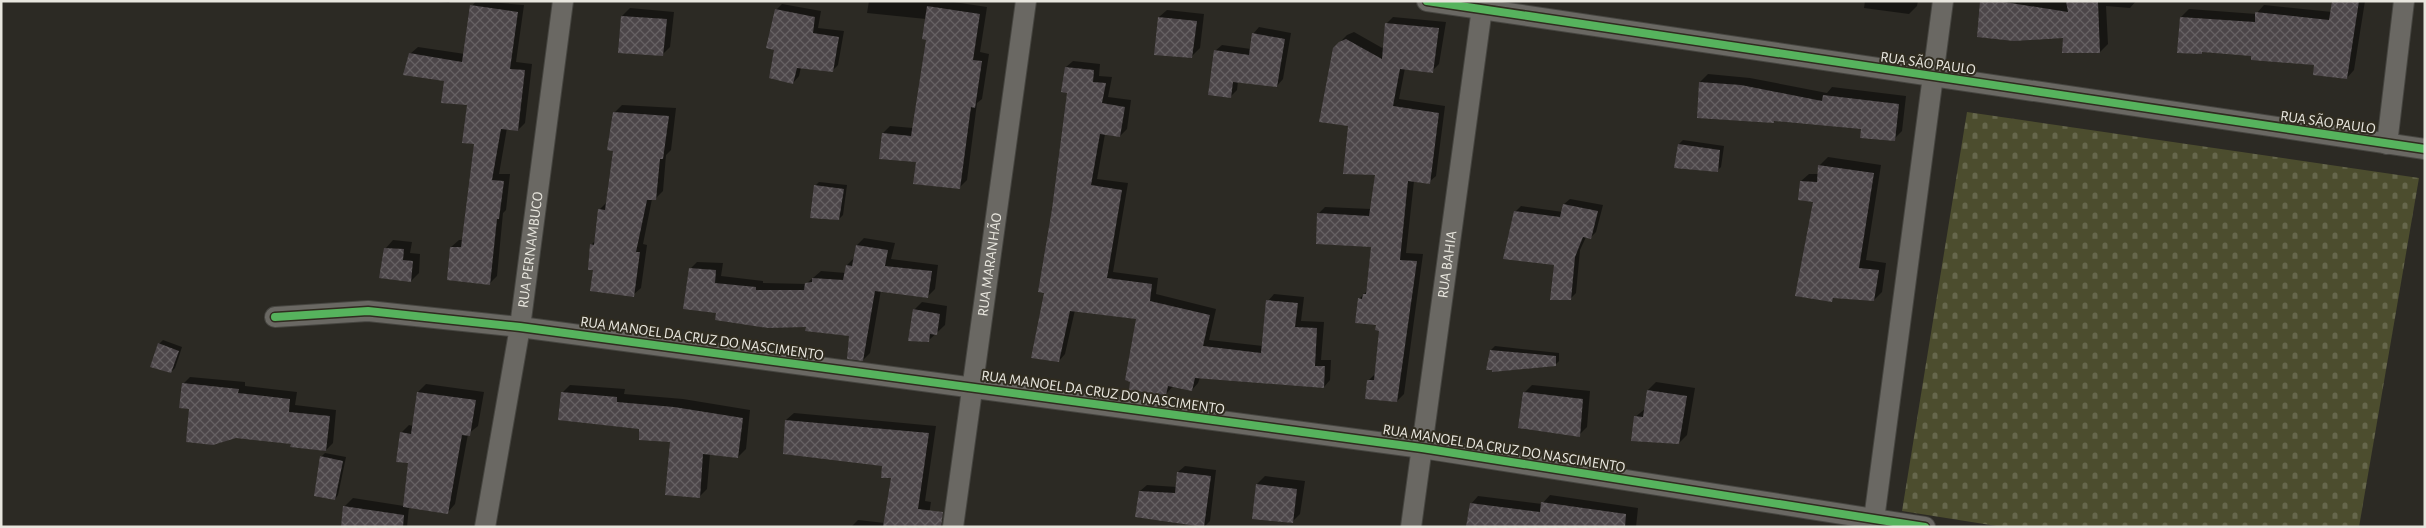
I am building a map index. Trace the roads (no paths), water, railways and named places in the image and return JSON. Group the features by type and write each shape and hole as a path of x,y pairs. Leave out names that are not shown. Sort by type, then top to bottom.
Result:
{"street":[{"name":"RUA PERNAMBUCO","path":"485,527 520,327 563,1"},
{"name":"RUA MARANHÃO","path":"953,527 1026,1"},
{"name":"RUA SÃO PAULO","path":"1427,1 1482,6 1933,77 2425,149"},
{"path":"1874,523 1943,1"},
{"path":"2387,144 2404,1"},
{"name":"RUA BAHIA","path":"1411,527 1482,6"},
{"name":"RUA MANOEL DA CRUZ DO NASCIMENTO","path":"275,317 368,311 520,327 1422,448 1874,523 1925,527"}]}
